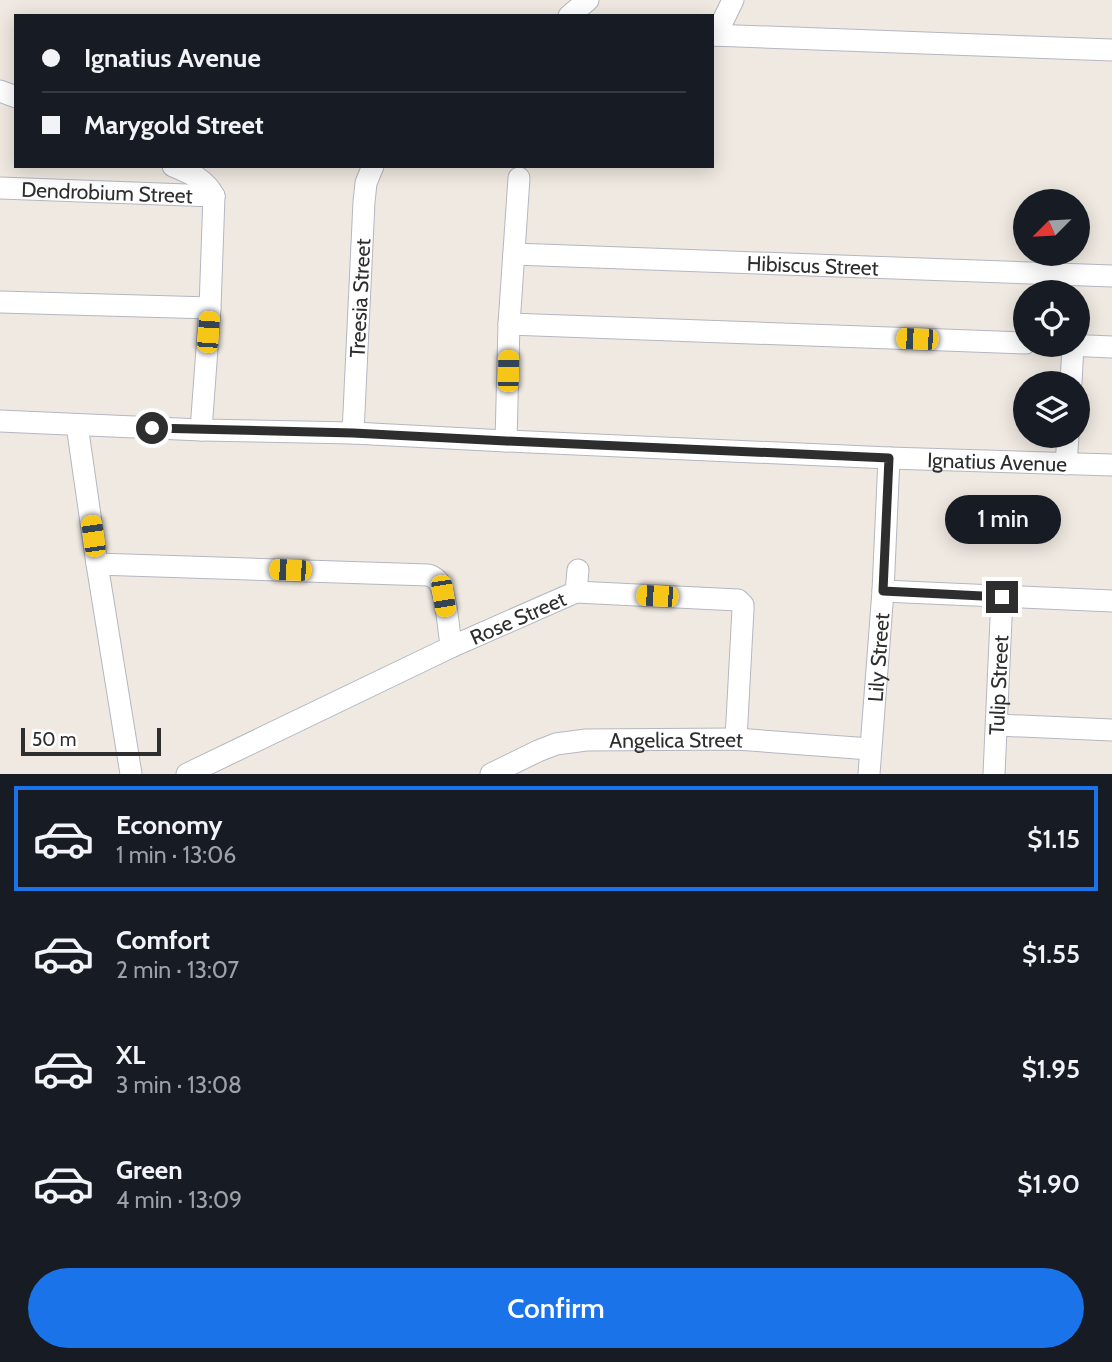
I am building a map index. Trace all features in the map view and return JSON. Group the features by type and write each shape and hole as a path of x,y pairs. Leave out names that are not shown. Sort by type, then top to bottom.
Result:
{"street":[{"path":"571,14 588,0"},
{"path":"733,0 714,35 1112,50"},
{"path":"177,168 200,179 214,195 210,308 201,430"},
{"name":"Treesia Street","path":"353,433 363,202 372,168"},
{"path":"506,441 509,324 519,178"},
{"name":"Dendrobium Street","path":"0,188 214,195"},
{"name":"Hibiscus Street","path":"514,254 1112,276"},
{"path":"0,302 210,308"},
{"path":"509,324 1013,343"},
{"path":"1090,346 1112,347"},
{"name":"Ignatius Avenue","path":"0,421 1112,465"},
{"path":"77,425 131,774"},
{"path":"1066,464 1067,448"},
{"name":"Lily Street","path":"869,774 883,591 889,458"},
{"path":"97,564 428,575 437,579 440,586 451,647"},
{"path":"576,592 578,570"},
{"path":"883,591 1112,601"},
{"name":"Rose Street","path":"187,774 451,647 576,592 741,602 743,609 736,739"},
{"name":"Tulip Street","path":"995,774 1002,597"},
{"path":"997,724 1112,730"},
{"name":"Angelica Street","path":"491,774 556,744 586,740 736,739 870,749"}],"route":[{"path":"152,428 353,433 889,458 883,591 1002,597"}]}
